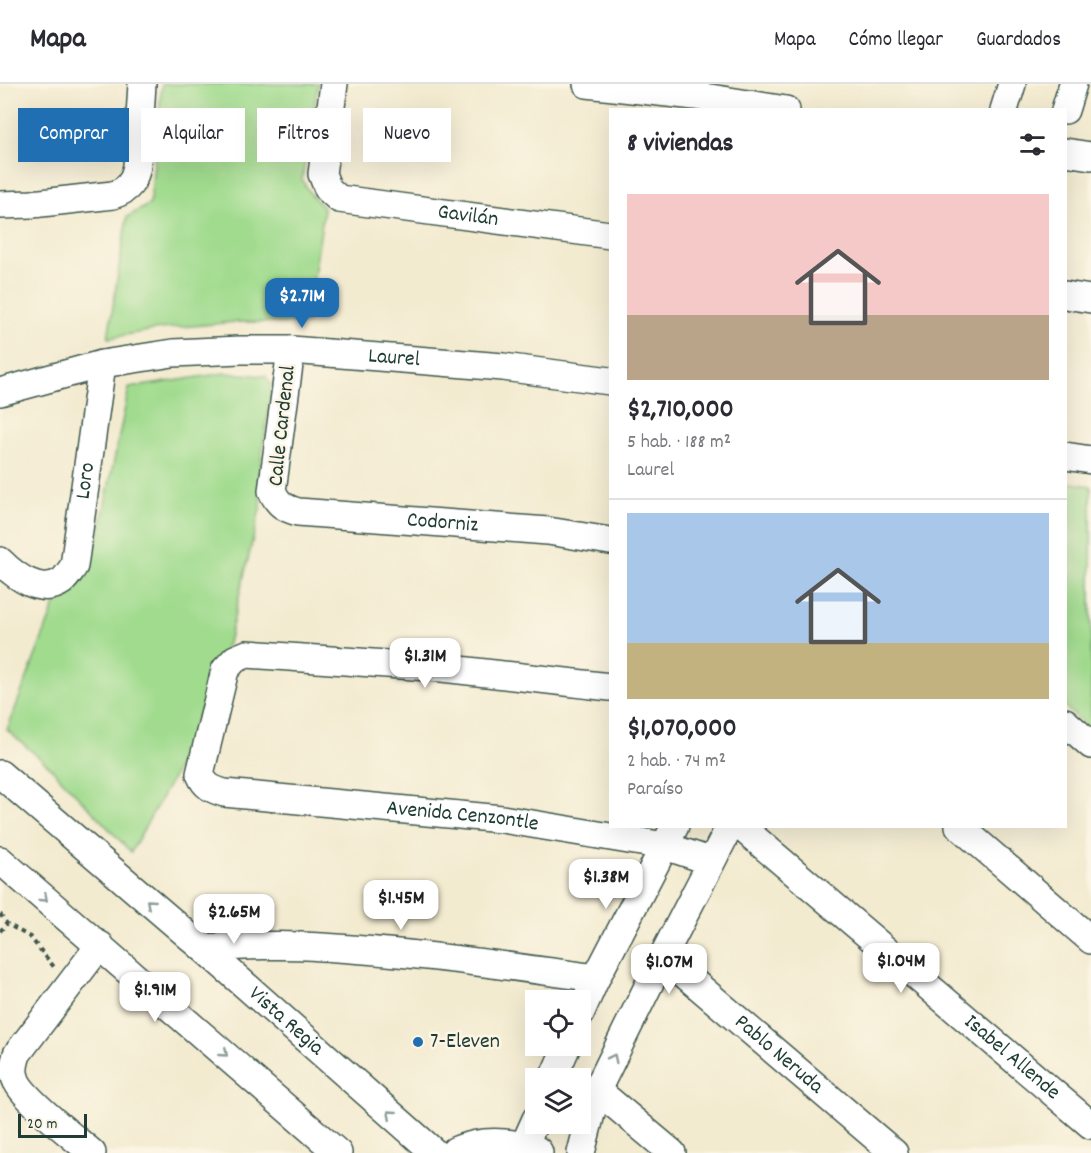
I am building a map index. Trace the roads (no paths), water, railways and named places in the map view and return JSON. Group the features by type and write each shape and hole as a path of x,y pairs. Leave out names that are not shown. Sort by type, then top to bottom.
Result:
{"street":[{"path":"0,205 32,204 113,195 128,187 134,179 137,166 142,84"},
{"name":"Gavilán","path":"334,84 322,174 328,189 339,200 609,235"},
{"path":"587,84 704,97 773,108"},
{"path":"1005,108 1012,84"},
{"path":"1066,108 1073,84"},
{"path":"1067,152 1091,156"},
{"path":"0,217 32,204"},
{"path":"1067,295 1091,299"},
{"name":"Laurel","path":"0,392 102,364 173,353 291,350 503,367 609,381"},
{"name":"Calle Cardenal","path":"277,502 272,491 291,350"},
{"name":"Loro","path":"0,561 11,572 34,585 50,586 63,580 74,566 102,364"},
{"path":"1067,456 1091,460"},
{"name":"Codorniz","path":"277,502 285,508 298,512 548,531 609,541"},
{"name":"Avenida Cenzontle","path":"609,687 442,668 247,654 235,658 225,670 200,774 204,784 212,789 235,794 670,836 710,861"},
{"path":"1067,724 1091,745"},
{"name":"Vista Regia","path":"0,774 203,948 435,1153"},
{"path":"581,1153 597,1090 710,861 729,828"},
{"name":"Isabel Allende","path":"742,828 1091,1125"},
{"path":"961,828 1091,940"},
{"path":"591,990 670,836"},
{"path":"0,860 338,1153"},
{"path":"92,1153 22,1091 14,1077 13,1066 17,1054 100,945"},
{"path":"203,948 260,945 322,946 408,954 596,978"},
{"name":"Pablo Neruda","path":"663,956 894,1153"},
{"path":"597,1090 672,1153"},
{"path":"457,1153 468,1148 531,1140"}],"place":[{"name":"7-Eleven","path":"418,1042"}]}
